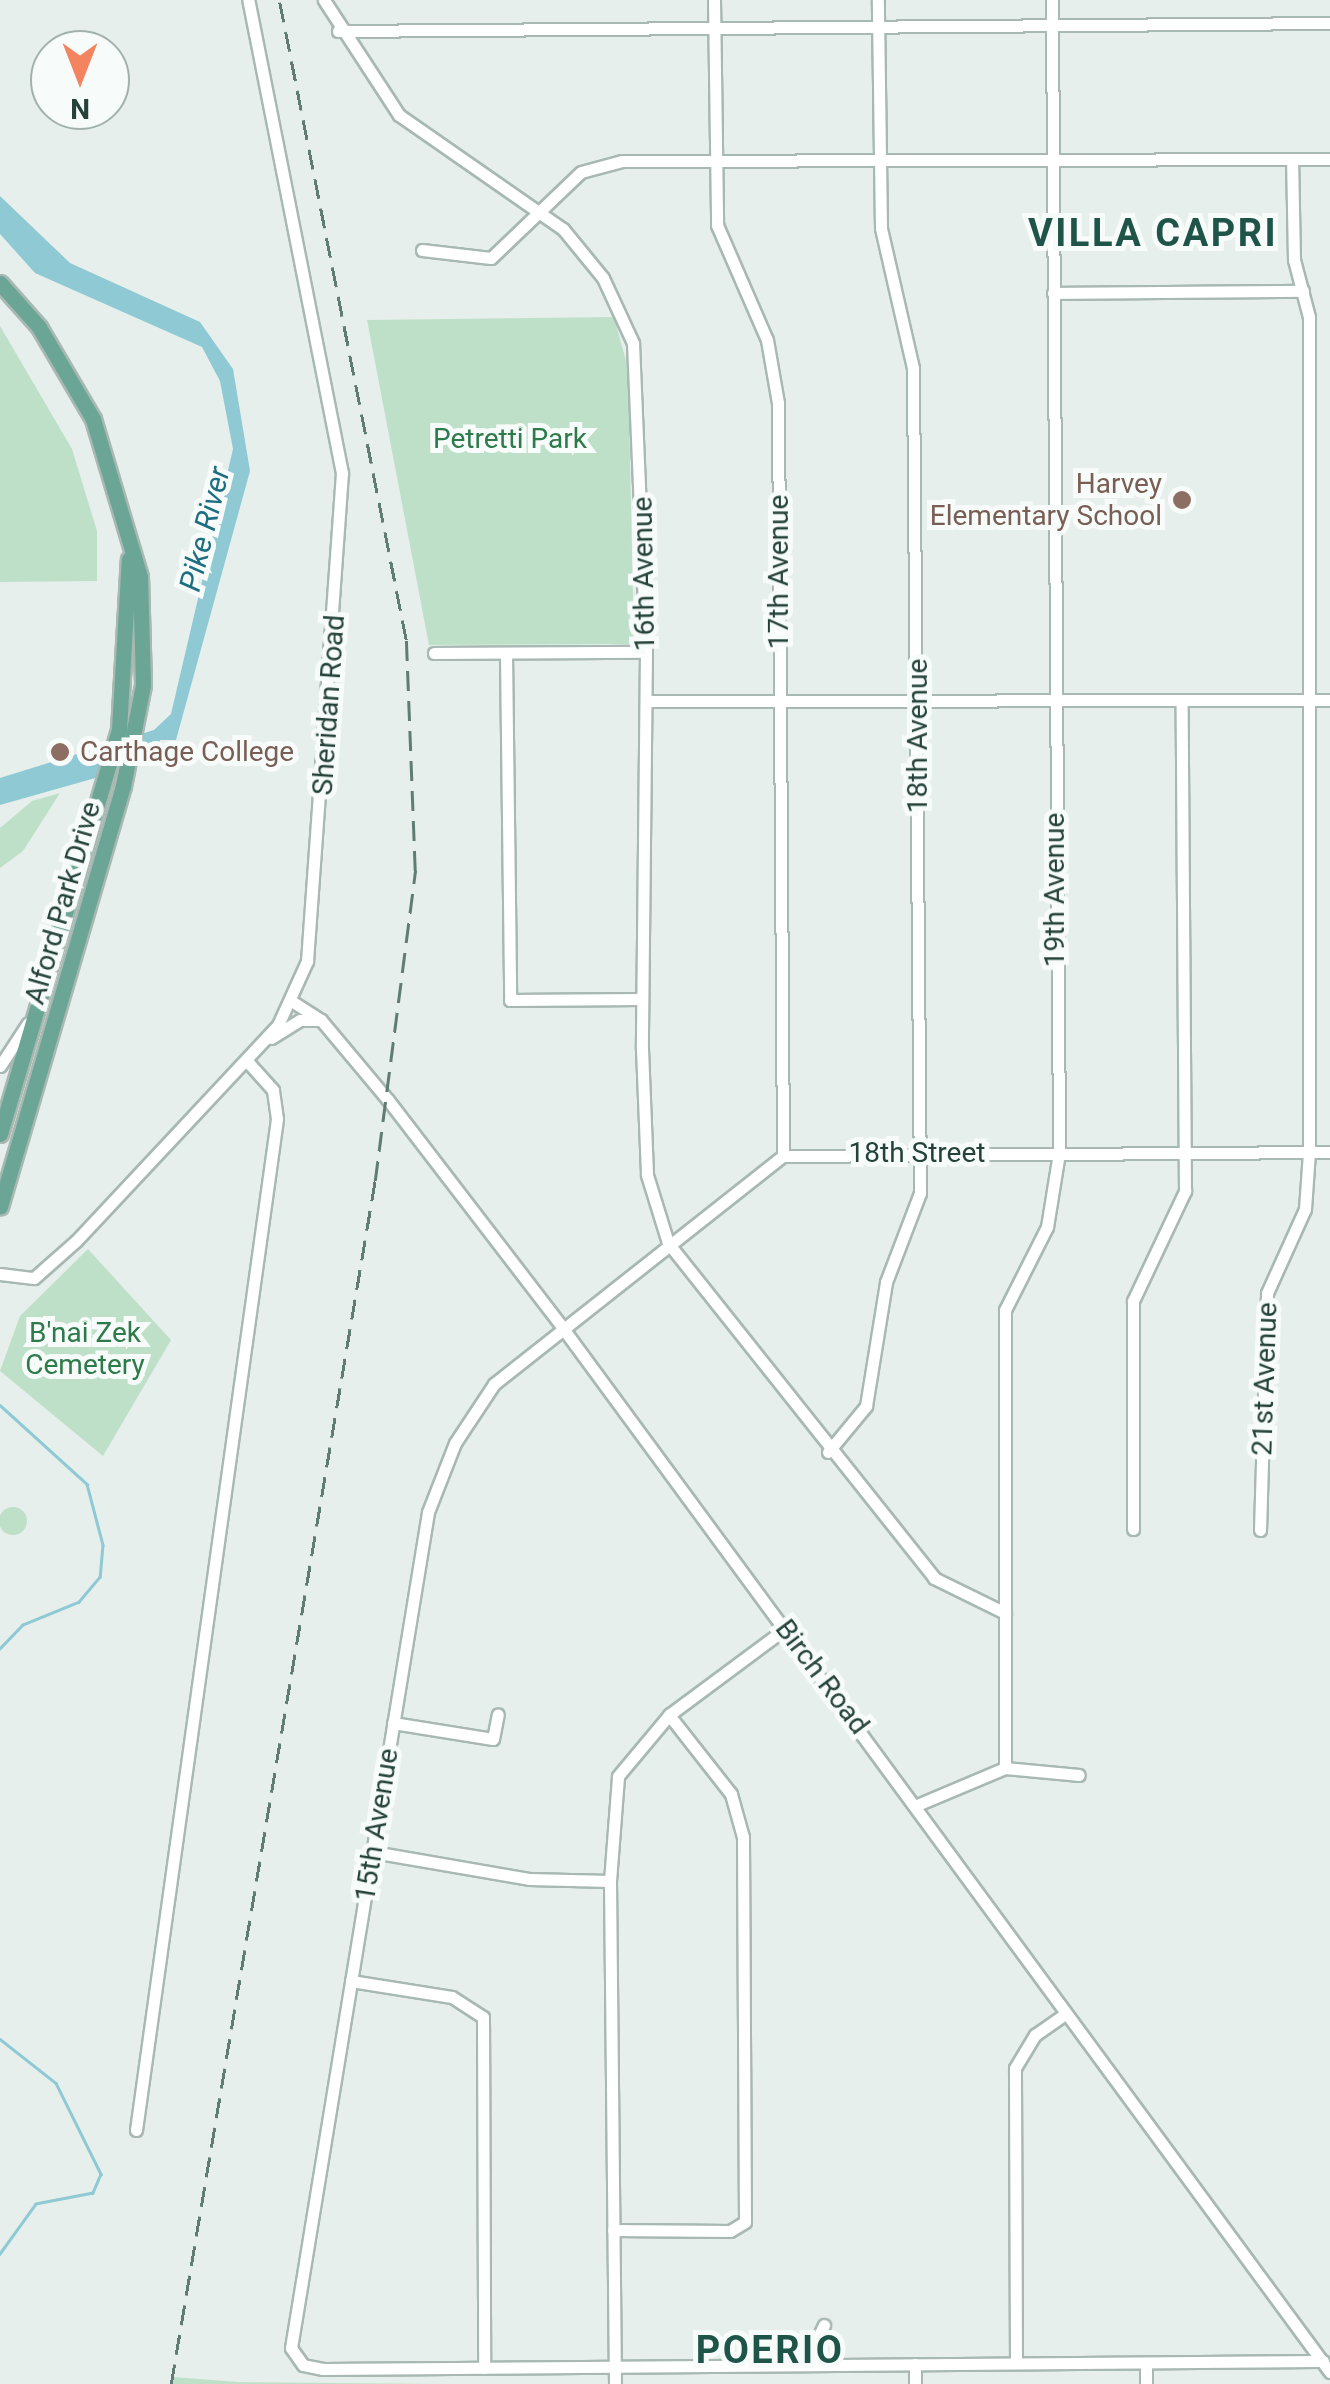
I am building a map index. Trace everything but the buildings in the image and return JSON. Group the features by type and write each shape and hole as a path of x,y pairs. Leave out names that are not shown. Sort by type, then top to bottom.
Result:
{"main road":[{"name":"Alford Park Drive","path":"0,283 39,327 93,419 130,550 143,616 138,722 123,786 0,1206"},
{"name":"Alford Park Drive","path":"0,1134 119,730 130,550"}],"street":[{"name":"Sheridan Road","path":"0,1274 43,1273 263,1042 293,1002 307,960 324,775 342,473 248,0"},
{"name":"16th Avenue","path":"324,0 338,31 399,115 539,205 603,278 639,366 647,701 641,999 647,1175 668,1243"},
{"name":"17th Avenue","path":"714,0 716,224 767,340 778,402 783,1156"},
{"name":"18th Avenue","path":"828,1452 857,1422 874,1382 886,1282 920,1193 913,368 881,228 878,0"},
{"name":"19th Avenue","path":"1005,1768 1005,1310 1047,1227 1059,1153 1053,699 1052,0"},
{"path":"338,31 1330,22"},
{"path":"422,250 491,258 539,205 602,164 1330,159"},
{"name":"21st Avenue","path":"1260,1530 1266,1293 1305,1208 1309,1152 1310,700 1302,292 1292,160"},
{"path":"1053,293 1302,292"},
{"path":"434,653 646,652"},
{"path":"506,654 510,1000 641,999"},
{"path":"1133,1528 1133,1301 1178,1218 1186,1153 1182,700"},
{"path":"647,701 1330,700"},
{"path":"0,1066 40,1002"},
{"name":"Birch Road","path":"293,1002 321,1020 562,1327 917,1805 1064,2015 1326,2366"},
{"path":"263,1042 300,1020 321,1020"},
{"path":"136,2130 277,1119 273,1090 246,1060"},
{"name":"18th Street","path":"783,1156 1330,1152"},
{"path":"562,1327 783,1156"},
{"path":"668,1243 828,1452 934,1578 1005,1613"},
{"name":"15th Avenue","path":"484,2368 303,2366 292,2335 428,1512 446,1462 494,1384 562,1327"},
{"path":"615,2384 610,1881 618,1776 669,1715 786,1628"},
{"path":"393,1723 493,1738 498,1714"},
{"path":"613,2230 730,2231 745,2222 743,1837 732,1794 669,1715"},
{"path":"917,1805 1005,1768 1079,1775"},
{"path":"373,1852 529,1879 610,1881"},
{"path":"351,1981 452,1997 482,2017 484,2368 613,2370 806,2363 1326,2366"},
{"path":"1016,2363 1016,2068 1035,2035 1064,2015"},
{"path":"806,2363 824,2326"},
{"path":"1146,2363 1146,2384"},
{"path":"914,2364 915,2384"}],"green space":[{"name":"Petretti Park","path":"614,317 628,368 634,644 429,645 367,320"},
{"path":"0,326 72,449 97,531 97,581 0,582"},
{"path":"60,793 23,851 0,868 0,828 32,801"},
{"name":"B'nai Zek Cemetery","path":"88,1249 171,1340 103,1456 0,1371 20,1316"},
{"path":"13,1507 23,1511 27,1521 23,1531 13,1535 3,1531 -1,1521 3,1511"},
{"path":"173,2377 238,2382 443,2384 171,2384"}],"water":[{"path":"0,196 70,263 200,322 233,369 250,471 176,740 160,740 159,760 0,805 0,778 154,730 171,714 233,449 220,381 202,347 35,273 0,234"}],"waterway":[{"name":"Pike River","path":"0,1405 87,1484 103,1545 100,1577 79,1602 23,1625 0,1649"},
{"name":"Pike River","path":"0,2039 56,2083 101,2174 93,2193 36,2204 0,2254"}],"railway":[{"path":"171,2384 375,1181 415,871 406,640 279,0"}],"place":[{"name":"Harvey Elementary School","path":"1182,500"},
{"name":"Carthage College","path":"60,752"}],"district":[{"name":"VILLA CAPRI","path":"1153,234"},
{"name":"POERIO","path":"770,2351"}]}
